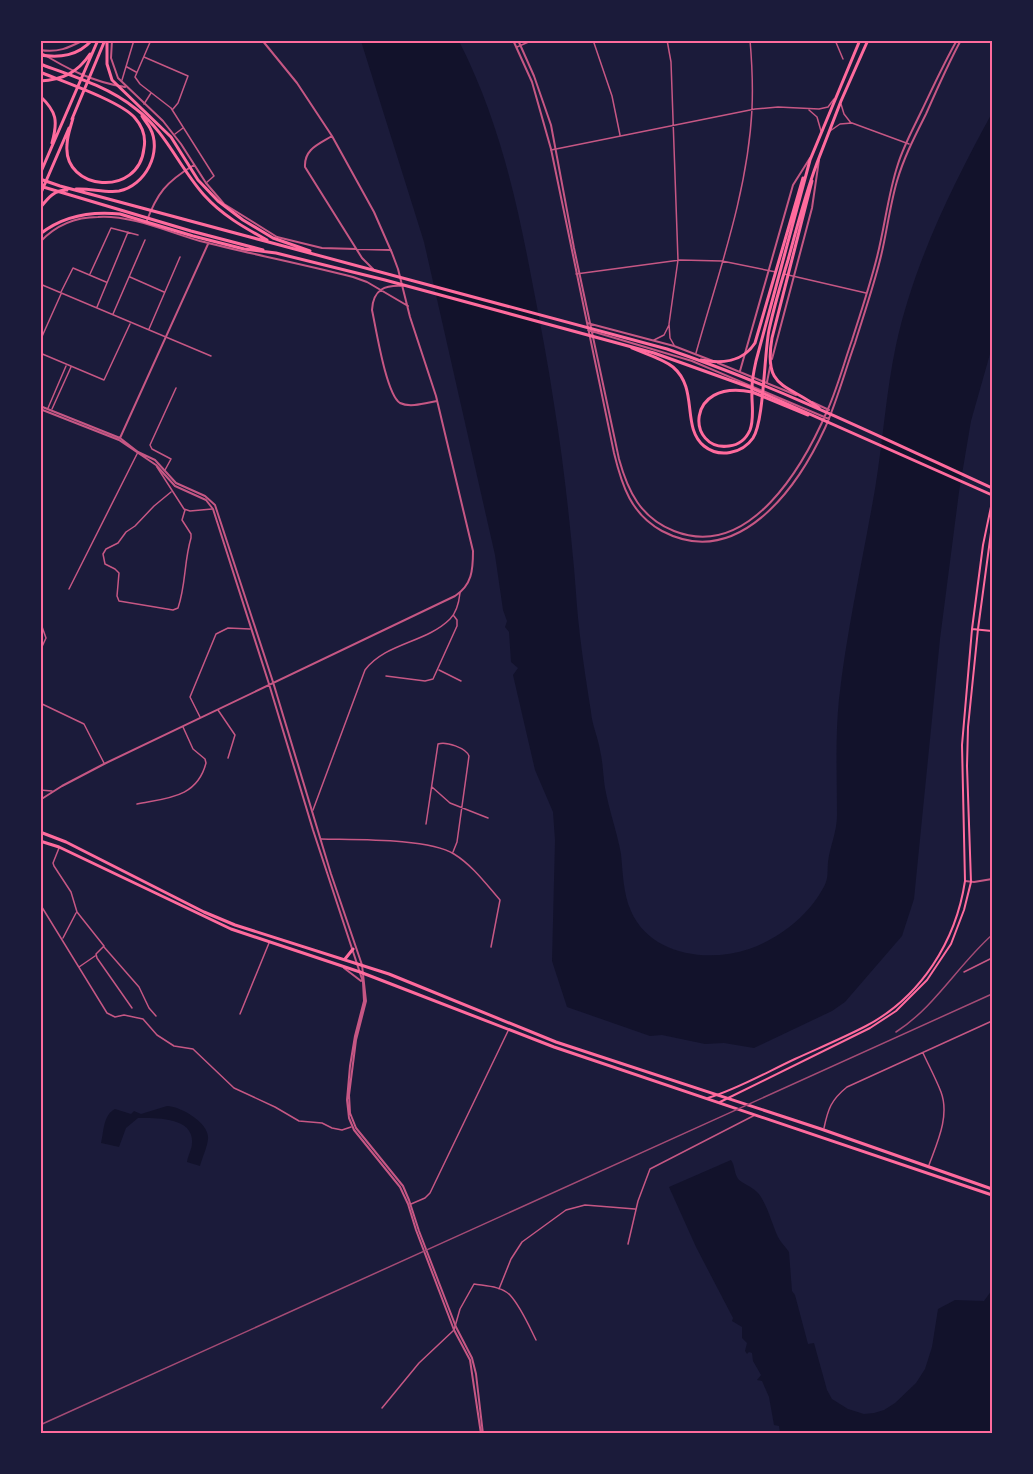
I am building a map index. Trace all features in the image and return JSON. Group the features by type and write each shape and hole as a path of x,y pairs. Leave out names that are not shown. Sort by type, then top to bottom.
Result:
{"main road":[{"path":"40,52 58,57 75,53 92,40"},
{"path":"40,174 98,40"},
{"path":"40,195 106,40"},
{"path":"106,40 112,80 171,137 198,180 218,201 273,238 346,262"},
{"path":"40,179 707,361 730,361 744,356 750,350 758,334 810,160 860,40"},
{"path":"816,417 752,392 742,390 730,390 713,395 708,399 698,419 703,435 719,446 732,446 741,442 749,432 753,417 752,396 752,385 756,361 799,219 820,154 868,40"},
{"path":"40,81 60,78 73,72 84,63 95,47"},
{"path":"40,64 106,90 135,108 164,136 202,193 216,208 233,221 274,243"},
{"path":"40,72 98,96 134,116 142,128 145,143 143,157 137,169 127,178 112,183 98,183 82,177 72,165 68,153 67,144 73,118"},
{"path":"40,96 50,105 56,117 57,126 48,156"},
{"path":"40,208 58,190 119,190 134,184 145,175 152,160 151,129 135,108"},
{"path":"810,160 772,338 770,366 781,385 824,412"},
{"path":"40,186 191,231 619,342 714,373 993,495"},
{"path":"40,234 67,218 85,213 103,212 120,214 244,249 276,253"},
{"path":"619,342 664,362 678,372 688,391 694,432 704,446 716,452 725,453 742,448 753,438 758,426 769,332 799,219"},
{"path":"695,356 993,488"},
{"path":"708,1098 719,1095 867,1025 893,1008 922,980 945,946 955,926 965,881 962,754 972,629 983,545 993,502"},
{"path":"720,1102 870,1028 896,1011 927,980 943,958 959,923 971,882 968,727 978,628 993,525"},
{"path":"972,629 992,631"},
{"path":"40,832 76,846 204,912 235,925 418,984 556,1042 993,1189"},
{"path":"40,841 59,847 212,921 269,943 362,972 554,1047 993,1196"},
{"path":"345,960 353,949"}],"street":[{"path":"40,52 66,50 84,40"},
{"path":"112,40 112,65 124,87 174,134 206,183 224,204 277,237 322,248 391,250"},
{"path":"121,82 134,40"},
{"path":"151,40 135,76 138,82 172,109 214,176 206,183"},
{"path":"262,40 297,83 332,136 374,212 391,250 437,401 473,551 472,574 460,593 449,621 377,657 365,670 312,813"},
{"path":"513,40 534,76 551,125 588,330 622,486 628,499 641,516 670,535 684,540 704,542 732,536 765,514 800,471 817,444 829,419 881,255 897,182 911,145 962,40"},
{"path":"518,40 518,47 532,82 551,150 592,325 619,459 628,488 642,510 654,521 692,537 726,534 749,523 766,507 790,477 809,450 830,410"},
{"path":"518,47 532,40"},
{"path":"593,40 612,96 621,136"},
{"path":"667,40 671,62 678,260 669,324 670,338 674,346"},
{"path":"695,356 739,195 752,110 750,40"},
{"path":"834,40 843,59"},
{"path":"868,294 896,171 906,143 957,40"},
{"path":"40,52 64,67 102,83 124,87"},
{"path":"143,56 188,76 178,103 172,109"},
{"path":"126,67 136,72"},
{"path":"144,104 152,92"},
{"path":"551,150 752,110 778,107 808,110 825,108 834,98"},
{"path":"841,101 844,114 852,123"},
{"path":"808,110 817,117 821,131"},
{"path":"828,134 840,124 852,123 911,145"},
{"path":"174,134 183,127"},
{"path":"332,136 312,148 305,161 306,167 362,258 372,269"},
{"path":"740,371 793,185 813,153"},
{"path":"767,382 812,208 820,154"},
{"path":"145,225 153,203 162,189 176,176 194,165"},
{"path":"40,242 54,229 82,218 116,217 209,243 353,277 367,282 408,306"},
{"path":"90,274 113,227 138,236"},
{"path":"96,308 128,232"},
{"path":"113,315 145,240"},
{"path":"119,439 209,243"},
{"path":"149,330 180,257"},
{"path":"578,273 678,260 722,261 868,294"},
{"path":"40,341 71,268 107,283"},
{"path":"129,277 165,293"},
{"path":"40,284 212,356"},
{"path":"408,286 390,285 379,290 373,300 372,309 392,392 399,402 413,405 437,401"},
{"path":"40,353 104,380 130,322"},
{"path":"587,323 674,346 767,382 830,410"},
{"path":"652,340 664,335 669,324"},
{"path":"588,330 692,361 829,419"},
{"path":"47,410 66,365"},
{"path":"51,412 71,367"},
{"path":"163,471 171,459 152,449 150,445 176,388"},
{"path":"40,407 119,439 156,463 180,485 208,498 215,508 362,972 366,1001 352,1066 350,1113 356,1128 403,1186 455,1328"},
{"path":"69,589 138,452"},
{"path":"156,463 171,492 185,510"},
{"path":"171,492 126,532 118,543 106,549 103,554 105,564 116,568 119,573 117,596 119,600 173,610 177,608 185,580 185,559 191,538 182,520 185,510"},
{"path":"185,510 215,508"},
{"path":"40,800 104,764 460,593"},
{"path":"386,676 428,680 435,677 457,626 457,620 453,615"},
{"path":"40,621 46,638 40,651"},
{"path":"201,718 190,697 216,634 228,628 254,627"},
{"path":"438,669 462,681"},
{"path":"271,683 313,830 360,964"},
{"path":"40,703 84,724 104,764"},
{"path":"218,710 235,735 228,758"},
{"path":"137,804 181,795 198,782 206,763 205,759 193,749 183,726"},
{"path":"426,824 431,779 439,742 443,742 468,752 457,842 453,853"},
{"path":"432,786 450,803 488,818"},
{"path":"40,790 53,791"},
{"path":"320,839 376,840 435,847 453,853 465,862 500,900 491,947"},
{"path":"59,847 53,863 71,892 77,912 141,989 149,1008 156,1016"},
{"path":"965,881 993,879"},
{"path":"40,904 107,1013 115,1017 124,1015 143,1019 158,1035 174,1046 193,1048 234,1088 301,1122 322,1124 342,1130 352,1127"},
{"path":"63,939 77,912"},
{"path":"240,1014 269,943"},
{"path":"79,967 104,946"},
{"path":"96,955 132,1008"},
{"path":"964,972 993,958"},
{"path":"342,966 363,982"},
{"path":"362,972 364,1001 355,1036 347,1096 349,1118 352,1127 400,1187 455,1328 472,1358 482,1434"},
{"path":"823,1130 834,1097 847,1087 993,1021"},
{"path":"411,1205 430,1193 508,1030"},
{"path":"923,1053 942,1094 944,1108 941,1128 928,1166"},
{"path":"628,1244 636,1209 650,1169 756,1115"},
{"path":"499,1289 511,1259 522,1242 566,1210 585,1205 636,1209"},
{"path":"382,1408 419,1363 455,1328 460,1309 474,1284 499,1289 509,1294 536,1340"}],"shaded area":[{"path":"361,41 459,41 485,99 512,188 547,358 565,486 585,674 605,788 621,854 626,897 640,926 652,937 681,952 698,955 733,953 760,945 771,939 800,918 816,900 826,883 837,821 837,728 842,672 875,489 896,345 913,284 936,226 992,113 992,347 971,421 959,492 940,639 914,899 902,936 845,1002 832,1011 754,1048 724,1043 705,1044 662,1035 650,1036 567,1007 552,961 555,840 553,812 535,770 513,675 518,668 511,662 509,632 505,627 507,621 503,610 495,555 424,242"},
{"path":"167,1106 186,1112 204,1127 208,1139 200,1166 187,1162 192,1145 191,1134 187,1128 164,1119 138,1118 126,1128 119,1147 101,1143 106,1119 115,1109 131,1114 134,1111 141,1114"},
{"path":"731,1160 739,1179 761,1197 778,1237 789,1252 792,1291 808,1344 814,1343 827,1390 832,1399 848,1409 864,1414 874,1413 895,1403 916,1383 925,1369 932,1347 938,1309 955,1300 984,1301 992,1290 992,1433 780,1433 779,1426 774,1425 769,1397 762,1381 757,1380 761,1375 753,1361 752,1353 747,1354 745,1351 747,1343 742,1338 742,1327 732,1321 733,1318 696,1247 669,1187"}],"railway":[{"path":"896,1032 923,1011 992,935"},
{"path":"40,1425 992,994"}]}
